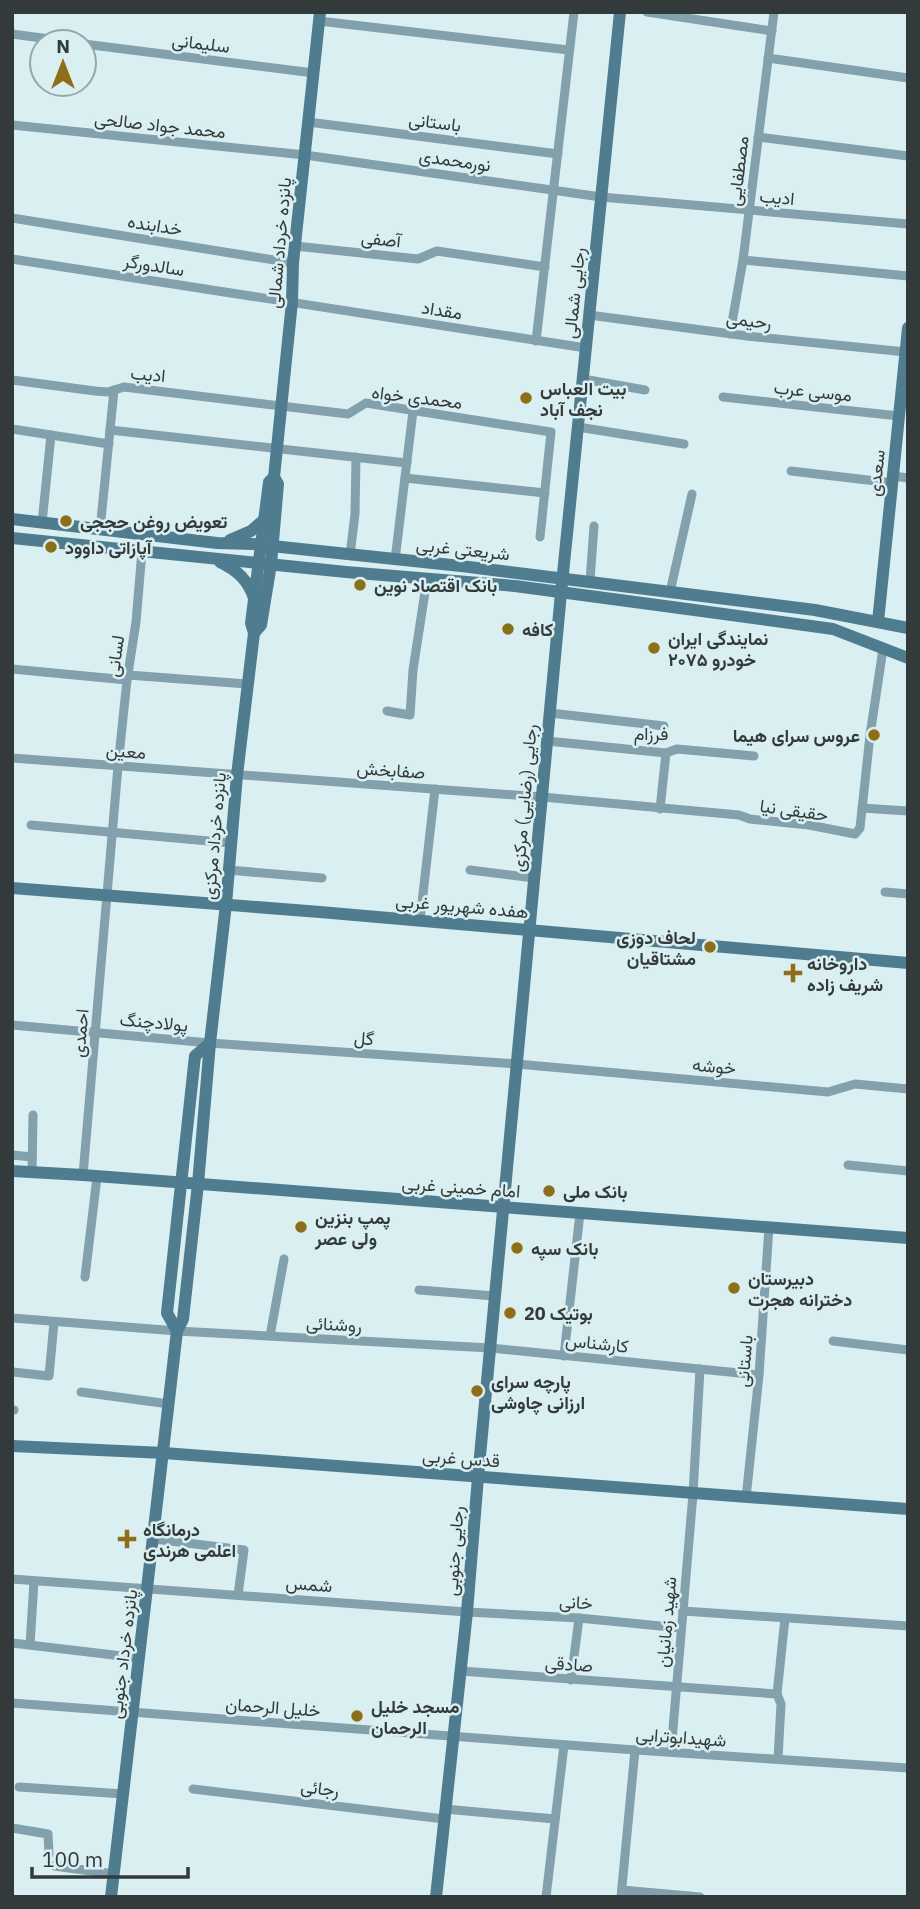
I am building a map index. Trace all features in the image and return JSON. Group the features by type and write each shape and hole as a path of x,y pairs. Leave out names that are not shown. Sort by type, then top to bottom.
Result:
{"street":[{"path":"536,341 574,12"},
{"name":"رجایی شمالی","path":"562,578 620,12"},
{"path":"647,12 772,31"},
{"name":"مصطفایی","path":"730,334 743,260 775,12"},
{"path":"320,17 569,50"},
{"name":"پانزده خرداد شمالی","path":"265,563 278,484 274,477 292,302 293,263 320,17"},
{"name":"سلیمانی","path":"98,46 314,73"},
{"path":"768,58 908,79"},
{"name":"باستانی","path":"308,122 558,154"},
{"name":"محمد جواد صالحی","path":"12,125 305,155"},
{"path":"758,137 908,156"},
{"name":"نورمحمدی","path":"305,155 601,197"},
{"name":"ادیب","path":"601,197 908,224"},
{"name":"خدابنده","path":"12,218 293,263"},
{"name":"آصفی","path":"295,246 418,259 437,251 545,267"},
{"name":"سالدورگر","path":"12,259 292,302"},
{"path":"743,260 908,276"},
{"name":"مقداد","path":"292,302 586,348"},
{"name":"رحیمی","path":"589,315 730,334 906,352"},
{"name":"سعدی","path":"878,622 902,409 908,330"},
{"path":"583,379 645,390"},
{"name":"ادیب","path":"12,380 108,392 124,387 281,406"},
{"path":"100,530 114,390"},
{"name":"موسی عرب","path":"723,397 902,409"},
{"name":"محمدی خواه","path":"281,406 348,414 366,403 551,432 545,493"},
{"path":"394,559 414,411"},
{"path":"578,428 684,444"},
{"path":"12,429 109,444"},
{"path":"110,429 407,463"},
{"path":"42,523 51,435"},
{"path":"350,555 355,514 356,457"},
{"path":"791,471 893,480 908,478"},
{"name":"پانزده خرداد شمالی","path":"267,547 265,519 269,482 274,477"},
{"path":"405,478 545,493 540,537"},
{"path":"670,592 692,494"},
{"name":"شریعتی غربی","path":"12,519 562,578 815,610 908,628"},
{"path":"217,543 251,531 265,519"},
{"path":"590,582 594,526"},
{"name":"شریعتی غربی","path":"12,538 346,572 515,586 687,608 833,629 908,659"},
{"name":"لسانی","path":"114,833 118,766 142,551"},
{"path":"214,558 244,578 254,598"},
{"name":"پانزده خرداد مرکزی","path":"198,1184 237,775 254,633 251,623 254,598 265,563"},
{"name":"پانزده خرداد مرکزی","path":"254,633 261,625 265,563"},
{"name":"رجایی (رضایی) مرکزی","path":"503,1207 562,578"},
{"path":"387,711 410,715 413,670 427,579"},
{"name":"حقیقی نیا","path":"542,797 739,816 855,834 860,828 883,649"},
{"path":"12,670 247,684"},
{"path":"550,713 664,726"},
{"name":"فرزام","path":"547,741 666,753 677,749 754,756"},
{"path":"660,809 666,753"},
{"name":"معین","path":"12,758 237,775"},
{"name":"صفابخش","path":"237,775 542,797"},
{"path":"420,920 435,789"},
{"path":"862,808 908,811"},
{"path":"31,825 231,844"},
{"name":"احمدی","path":"85,1277 96,1033 114,833"},
{"path":"228,870 322,878"},
{"path":"470,870 534,878"},
{"name":"هفده شهریور غربی","path":"12,888 420,920 908,964"},
{"path":"885,892 908,894"},
{"name":"پولادچنگ","path":"12,1025 210,1044"},
{"name":"پانزده خرداد مرکزی","path":"182,1183 195,1056 210,1044"},
{"name":"گل","path":"210,1044 517,1064"},
{"name":"خوشه","path":"517,1064 828,1092 855,1084 908,1089"},
{"path":"32,1173 33,1115"},
{"path":"12,1156 32,1157"},
{"path":"848,1165 908,1171"},
{"name":"امام خمینی غربی","path":"12,1171 908,1238"},
{"name":"پانزده خرداد جنوبی","path":"177,1331 167,1313 182,1183"},
{"name":"پانزده خرداد جنوبی","path":"111,1897 177,1331 183,1319 198,1184"},
{"name":"رجایی جنوبی","path":"436,1897 467,1612 503,1207"},
{"path":"564,1356 580,1213"},
{"name":"باستانی","path":"746,1498 759,1375 769,1227"},
{"path":"271,1336 284,1259"},
{"path":"419,1290 495,1297"},
{"name":"روشنائی","path":"12,1318 177,1331 490,1348"},
{"path":"13,1371 49,1376 54,1322"},
{"path":"833,1341 908,1350"},
{"name":"کارشناس","path":"490,1348 759,1375"},
{"path":"693,1494 700,1369"},
{"path":"81,1392 169,1404"},
{"name":"قدس غربی","path":"12,1446 164,1453 908,1509"},
{"name":"شهید زمانیان","path":"671,1752 693,1494"},
{"path":"154,1539 244,1550 238,1595"},
{"name":"شمس","path":"12,1579 467,1612"},
{"path":"30,1645 34,1581"},
{"path":"683,1611 908,1626"},
{"name":"خانی","path":"467,1612 579,1618 681,1628"},
{"path":"571,1680 579,1618"},
{"path":"778,1759 781,1703 777,1693 785,1618"},
{"path":"12,1643 139,1658"},
{"name":"صادقی","path":"460,1671 777,1693"},
{"name":"خلیل الرحمان","path":"12,1703 453,1737"},
{"name":"شهیدابوترابی","path":"453,1737 908,1768"},
{"path":"546,1897 564,1745"},
{"path":"635,1750 622,1893 700,1897"},
{"path":"19,1787 124,1794"},
{"name":"رجائی","path":"193,1789 444,1814 555,1819"},
{"path":"12,1829 48,1834 49,1854"},
{"path":"54,1866 114,1874"}],"place":[{"name":"بیت العباس نجف آباد","path":"526,398"},
{"name":"تعویض روغن حججی","path":"66,521"},
{"name":"آپاراتی داوود","path":"51,547"},
{"name":"بانک اقتصاد نوین","path":"360,585"},
{"name":"کافه","path":"508,629"},
{"name":"نمایندگی ایران خودرو ۲۰۷۵","path":"654,648"},
{"name":"عروس سرای هیما","path":"874,735"},
{"name":"لحاف دوزی مشتاقیان","path":"710,947"},
{"name":"داروخانه شریف زاده","path":"793,973"},
{"name":"بانک ملی","path":"549,1191"},
{"name":"پمپ بنزین ولی عصر","path":"301,1227"},
{"name":"بانک سپه","path":"517,1248"},
{"name":"دبیرستان دخترانه هجرت","path":"734,1288"},
{"name":"بوتیک 20","path":"510,1313"},
{"name":"پارچه سرای ارزانی چاوشی","path":"477,1391"},
{"name":"درمانگاه اعلمی هرندی","path":"127,1539"},
{"name":"مسجد خلیل الرحمان","path":"357,1716"}]}
